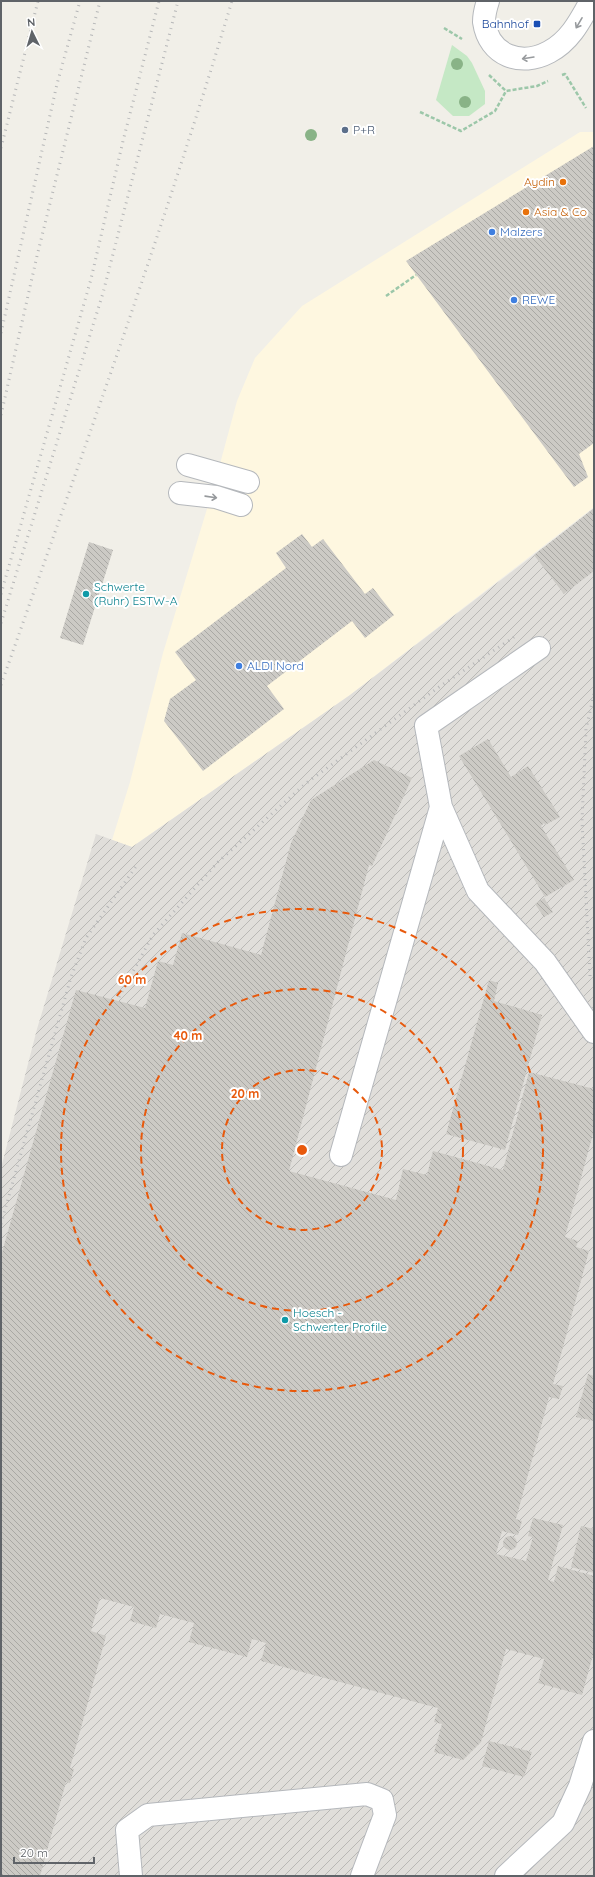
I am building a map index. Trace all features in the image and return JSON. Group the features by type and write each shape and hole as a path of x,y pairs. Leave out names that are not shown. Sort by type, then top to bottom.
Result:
{"lane":[{"path":"488,1 484,21 488,36 500,52 513,59 528,59 548,52 563,42 575,30 591,1"},
{"path":"188,466 248,482"},
{"path":"180,493 216,497 241,505"},
{"path":"539,648 426,726 441,807 478,891 545,962 594,1032"},
{"path":"341,1155 441,807"},
{"path":"506,1876 564,1823 580,1786 594,1741"},
{"path":"131,1876 127,1830 148,1815 367,1794 382,1800 385,1815 362,1876"}],"path":[{"path":"420,112 461,131 495,111 506,91"},
{"path":"386,296 416,275"}],"shaded area":[{"path":"580,132 594,132 594,507 350,695 132,847 112,840 130,782 163,653 214,486 237,401 255,358 302,306"},
{"path":"594,509 594,1876 1,1876 1,1168 37,1029 96,834 132,847 350,695"}],"green space":[{"path":"452,45 467,56 472,63 485,91 485,104 469,116 453,116 436,100"}],"building":[{"name":"REWE","path":"594,146 594,443 579,454 588,477 574,487 406,261"},
{"path":"594,508 594,571 564,594 534,555"},
{"name":"ALDI Nord","path":"302,534 312,547 323,539 365,594 373,588 394,615 365,638 352,621 267,686 284,709 203,771 164,721 170,699 196,680 175,652 286,568 276,553"},
{"name":"Schwerte (Ruhr) ESTW-A","path":"89,542 113,550 83,645 60,638"},
{"path":"488,739 511,777 528,766 560,817 545,825 544,823 541,826 574,880 545,897 459,756"},
{"name":"Hoesch - Schwerter Profile","path":"374,760 412,778 372,866 369,865 289,1171 396,1200 403,1169 427,1175 433,1151 503,1170 529,1072 594,1089 594,1130 565,1237 578,1241 576,1247 589,1251 553,1384 563,1386 559,1399 549,1397 516,1519 522,1521 518,1535 502,1531 496,1554 526,1561 533,1537 528,1536 533,1518 563,1525 548,1580 554,1582 558,1566 594,1576 594,1651 582,1695 538,1683 544,1659 506,1649 481,1742 463,1760 434,1752 442,1724 434,1722 438,1708 261,1661 266,1643 252,1639 247,1657 189,1642 194,1623 160,1614 156,1628 130,1621 134,1607 100,1598 91,1631 106,1636 70,1768 74,1769 70,1783 66,1782 40,1876 1,1876 1,1256 76,990 145,1008 158,961 173,965 182,933 261,955 291,843 311,800"},
{"path":"544,898 553,912 544,917 535,904"},
{"path":"489,980 498,983 494,1001 542,1015 505,1150 446,1134"},
{"path":"588,1374 594,1376 594,1421 576,1417"},
{"path":"581,1526 594,1529 594,1573 571,1567"},
{"path":"510,1536 515,1538 517,1543 515,1548 510,1550 505,1548 503,1543 505,1538"},
{"path":"489,1741 532,1752 524,1777 482,1766"}],"railway":[{"path":"1,148 38,1"},
{"path":"1,333 57,84 80,1"},
{"path":"1,415 37,256 100,1"},
{"path":"1,594 91,279 123,141 159,1"},
{"path":"1,623 103,293 178,1"},
{"path":"1,685 150,259 206,87 232,1"},
{"path":"119,997 153,935 218,862 305,784 439,687 514,637"},
{"path":"590,976 582,821 586,729 594,694"},
{"path":"1,1224 71,977 86,938 137,865"}],"place":[{"name":"Bahnhof","path":"537,24"},
{"name":"P+R","path":"345,130"},
{"name":"Aydin","path":"563,182"},
{"name":"Asia & Co","path":"526,212"},
{"name":"Malzers","path":"492,232"},
{"name":"REWE","path":"514,300"},
{"name":"Schwerte (Ruhr) ESTW-A","path":"86,594"},
{"name":"ALDI Nord","path":"239,666"},
{"name":"Hoesch - Schwerter Profile","path":"285,1320"}]}
